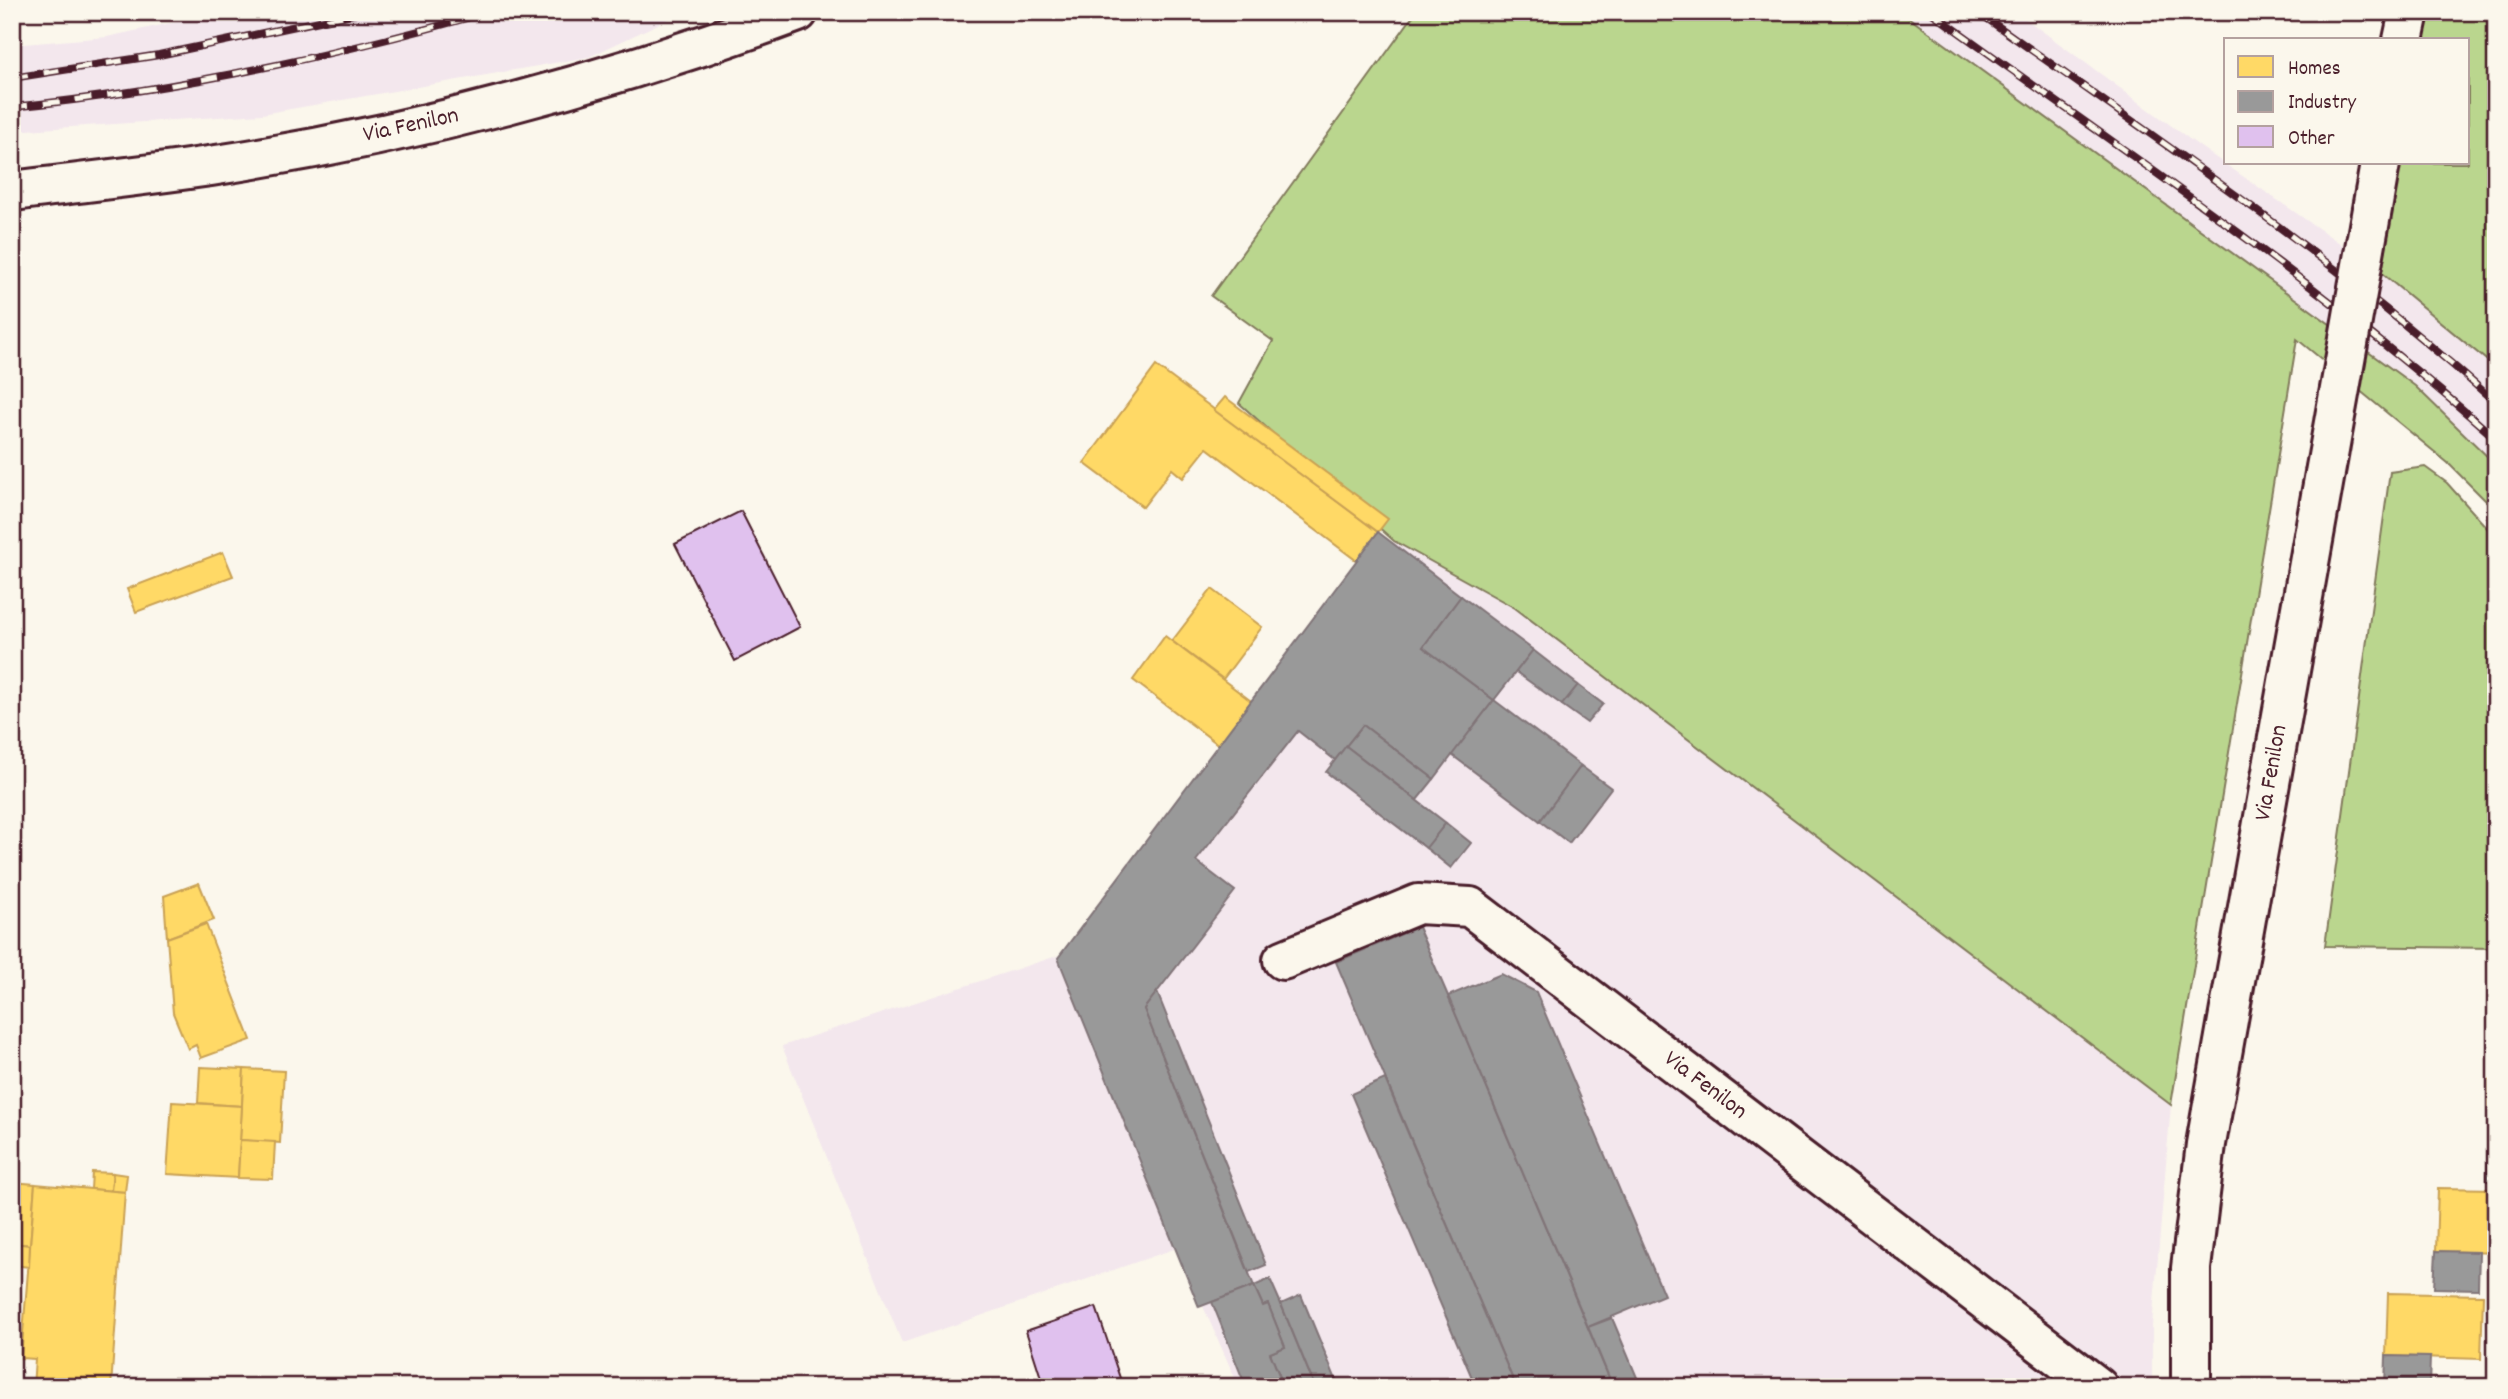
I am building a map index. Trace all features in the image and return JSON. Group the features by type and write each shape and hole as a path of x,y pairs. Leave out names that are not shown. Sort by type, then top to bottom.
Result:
{"street":[{"name":"Via Fenilon","path":"12,191 224,164 419,126 598,80 798,12"},
{"path":"2403,38 2409,12"},
{"name":"Via Fenilon","path":"2191,1387 2191,1268 2206,1143 2381,164"},
{"name":"Via Fenilon","path":"1283,960 1418,904 1470,907 2098,1387"}],"shaded area":[{"path":"221,12 683,12 589,57 262,114 12,131 12,45 107,37"},
{"path":"1901,12 2016,12 2224,164 2373,266 2496,368 2496,465 2415,386"},
{"path":"1394,541 1515,608 2171,1105 2152,1326 2152,1387 1239,1387 1177,1248 902,1343 782,1046 1063,954"}],"green space":[{"path":"1416,12 1901,12 2415,386 2496,465 2496,511 2448,463 2297,339 2171,1105 1515,608 1394,541 1239,403 1273,341 1211,296"},
{"path":"2425,12 2496,12 2496,368 2373,266 2394,164 2470,164 2470,38 2419,38"},
{"path":"2425,467 2447,483 2496,538 2496,948 2325,946 2390,472"}],"building: Homes":[{"path":"1156,366 1378,532 1357,561 1207,448 1183,478 1172,469 1143,507 1084,463"},
{"path":"1225,397 1388,519 1378,532 1214,410"},
{"path":"223,552 233,576 136,612 127,589"},
{"path":"1212,589 1262,627 1223,679 1172,641"},
{"path":"1165,636 1251,701 1219,745 1133,680"},
{"path":"199,883 214,920 167,938 164,896"},
{"path":"206,924 251,1040 201,1058 196,1045 188,1049 173,1013 167,938"},
{"path":"200,1067 244,1069 242,1106 198,1103"},
{"path":"244,1069 284,1071 280,1143 240,1140"},
{"path":"2490,1080 2496,1080 2496,1145 2489,1145"},
{"path":"172,1102 242,1106 238,1178 167,1174"},
{"path":"240,1140 275,1142 273,1179 238,1178"},
{"path":"92,1172 113,1173 111,1191 91,1189"},
{"path":"113,1173 127,1175 125,1192 111,1191"},
{"path":"12,1182 35,1184 30,1245 12,1243"},
{"path":"35,1184 125,1192 111,1387 33,1387 35,1359 21,1358"},
{"path":"2438,1188 2496,1189 2496,1253 2436,1251"},
{"path":"12,1243 30,1245 29,1267 12,1265"},
{"path":"2388,1293 2483,1295 2481,1359 2386,1356"}],"building: Industry":[{"path":"1378,532 1461,596 1423,647 1494,700 1434,779 1363,725 1335,760 1298,731 1196,861 1235,891 1144,1009 1254,1286 1199,1307 1058,958"},
{"path":"1461,596 1533,650 1494,700 1423,647"},
{"path":"1533,650 1578,685 1562,705 1516,672"},
{"path":"1578,685 1603,704 1587,723 1562,705"},
{"path":"1494,700 1581,766 1540,821 1452,755"},
{"path":"1363,725 1434,779 1417,800 1346,746"},
{"path":"1346,746 1446,823 1426,848 1326,772"},
{"path":"1581,766 1611,788 1569,843 1540,821"},
{"path":"1446,823 1471,843 1451,868 1426,848"},
{"path":"1418,927 1613,1387 1516,1387 1336,962"},
{"path":"1501,974 1536,992 1664,1295 1588,1327 1448,996"},
{"path":"1157,992 1266,1265 1249,1272 1144,1009"},
{"path":"1385,1079 1516,1387 1476,1387 1351,1094"},
{"path":"2489,1145 2496,1145 2496,1181 2487,1181"},
{"path":"2436,1251 2479,1252 2478,1289 2434,1288"},
{"path":"1270,1279 1315,1387 1284,1387 1270,1353 1285,1347 1268,1304 1263,1306 1254,1286"},
{"path":"1254,1286 1263,1306 1268,1304 1285,1347 1270,1353 1284,1387 1246,1387 1212,1302"},
{"path":"1301,1295 1339,1387 1315,1387 1281,1304"},
{"path":"1612,1318 1641,1387 1613,1387 1588,1327"},
{"path":"2386,1356 2430,1357 2429,1387 2385,1387"}],"building: Other":[{"path":"741,511 800,627 735,661 675,544"},
{"path":"1096,1307 1123,1387 1044,1387 1026,1331"}],"railway":[{"path":"12,78 159,55 362,12"},
{"path":"12,107 192,82 312,57 488,12"},
{"path":"1931,12 2290,271 2429,381 2496,439"},
{"path":"1978,12 2177,152 2308,249 2372,298 2496,403"}]}
